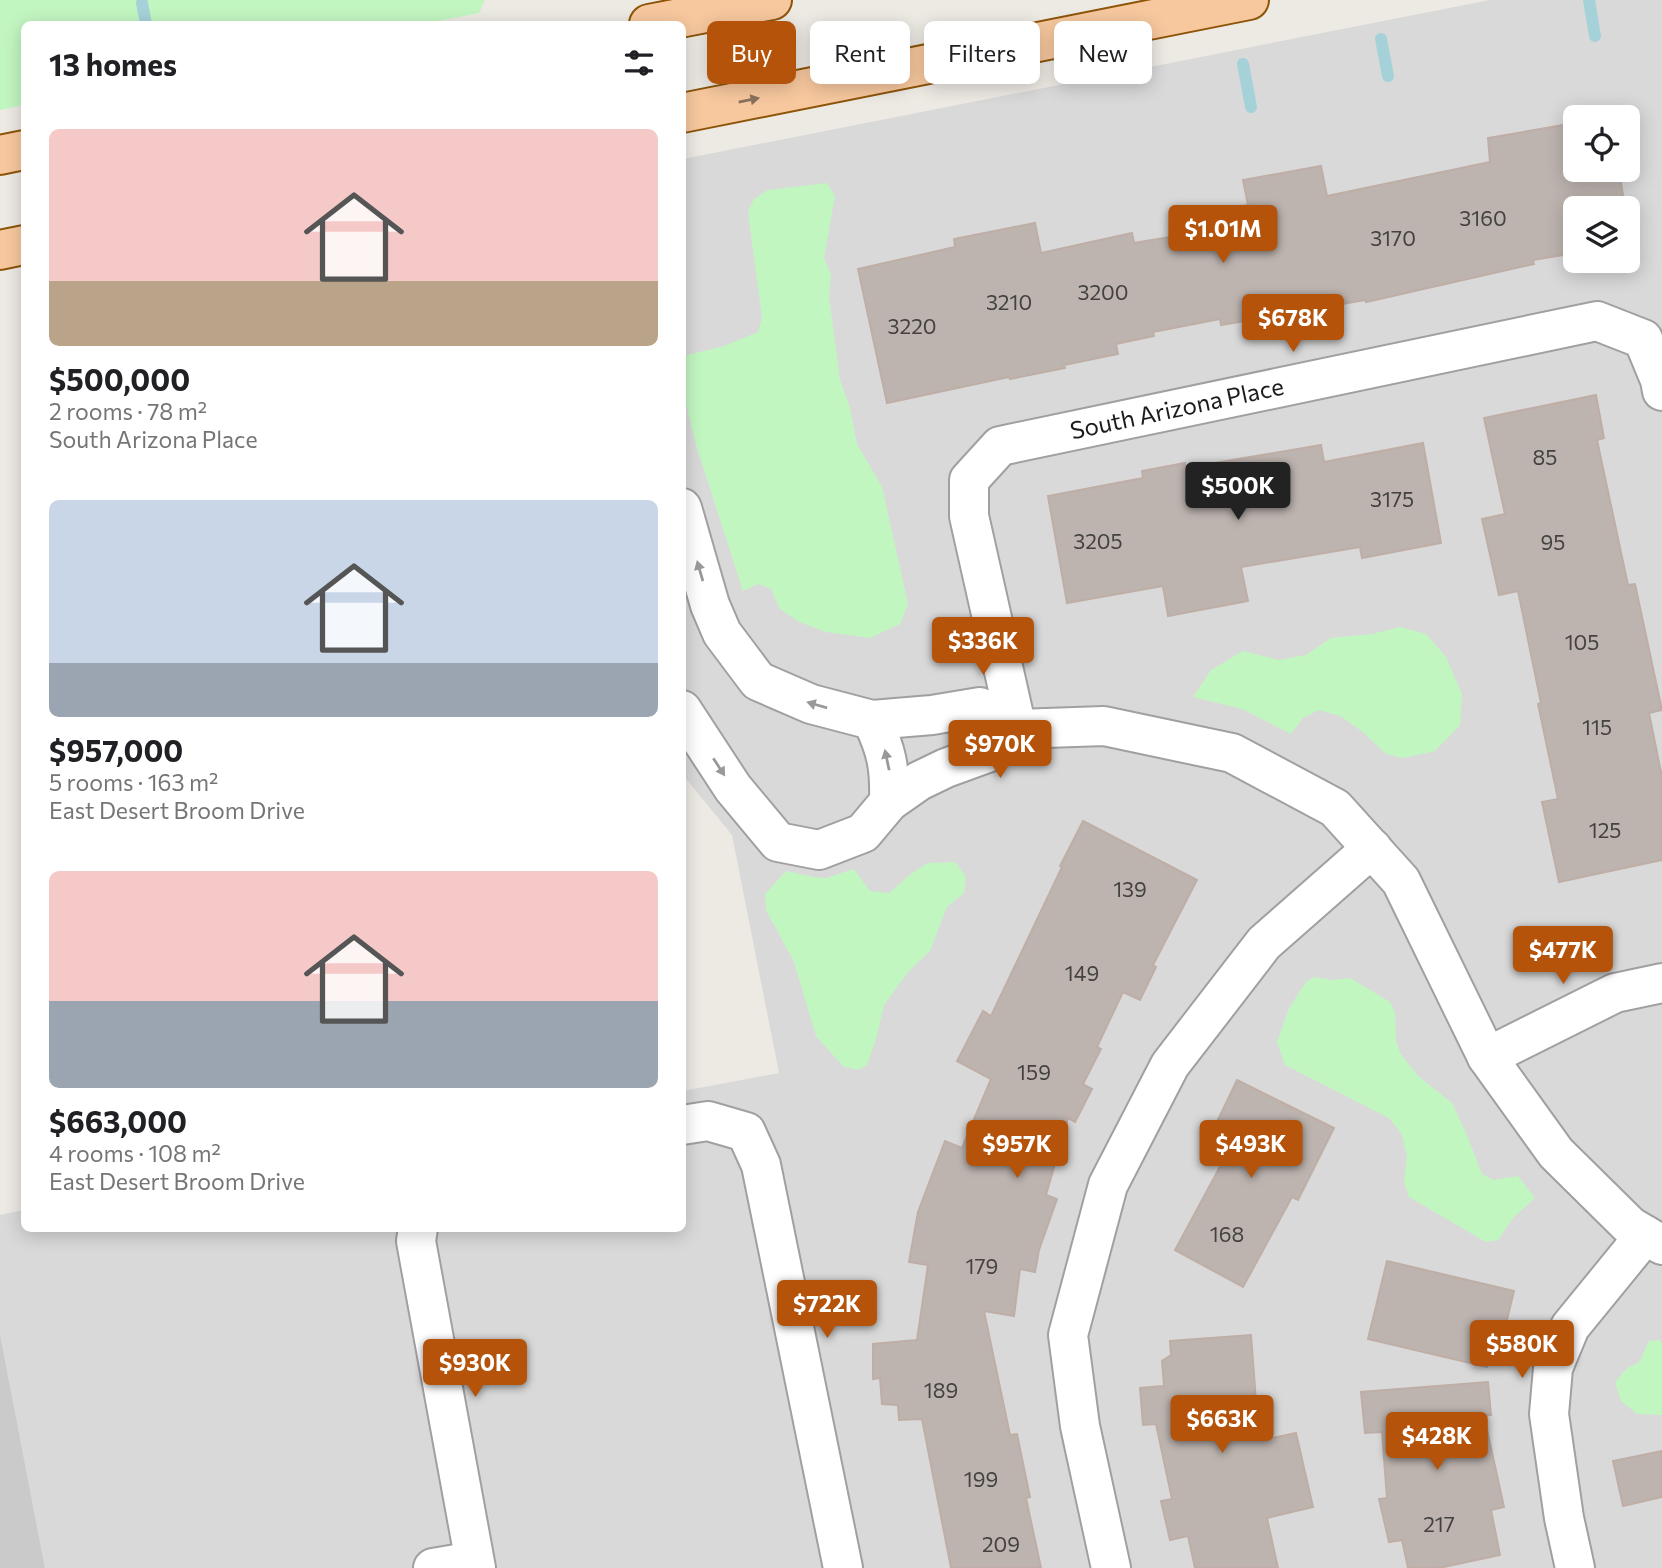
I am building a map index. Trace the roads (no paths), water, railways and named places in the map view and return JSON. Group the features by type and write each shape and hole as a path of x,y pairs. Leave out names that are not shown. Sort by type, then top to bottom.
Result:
{"main road":[{"path":"664,21 772,0"},
{"path":"686,112 1250,0"},
{"path":"0,155 21,151"},
{"path":"0,250 21,246"}],"street":[{"name":"South Arizona Place","path":"1017,729 969,516 969,480 1000,446 1597,321 1643,339 1662,391"},
{"path":"686,522 710,605 722,633 758,681 810,704 872,719 932,715 979,707 1017,729 1104,726 1232,753 1335,808 1401,881 1487,1057 1556,1153 1630,1226 1653,1240 1570,1327 1553,1368 1549,1414 1564,1518 1575,1568"},
{"path":"686,715 733,788 779,842 819,850 863,833 889,802 919,781 990,752 1017,729"},
{"path":"872,719 887,757 889,802"},
{"path":"1111,1568 1080,1426 1068,1335 1108,1185 1170,1065 1264,943 1372,848"},
{"path":"1487,1057 1615,993 1662,983"},
{"path":"686,1124 708,1121 746,1132 761,1165 843,1568"},
{"path":"416,1235 475,1564 433,1568"}],"waterway":[{"path":"1589,0 1595,36"},
{"path":"142,3 145,21"},
{"path":"1381,39 1388,76"},
{"path":"1243,64 1251,107"}]}
